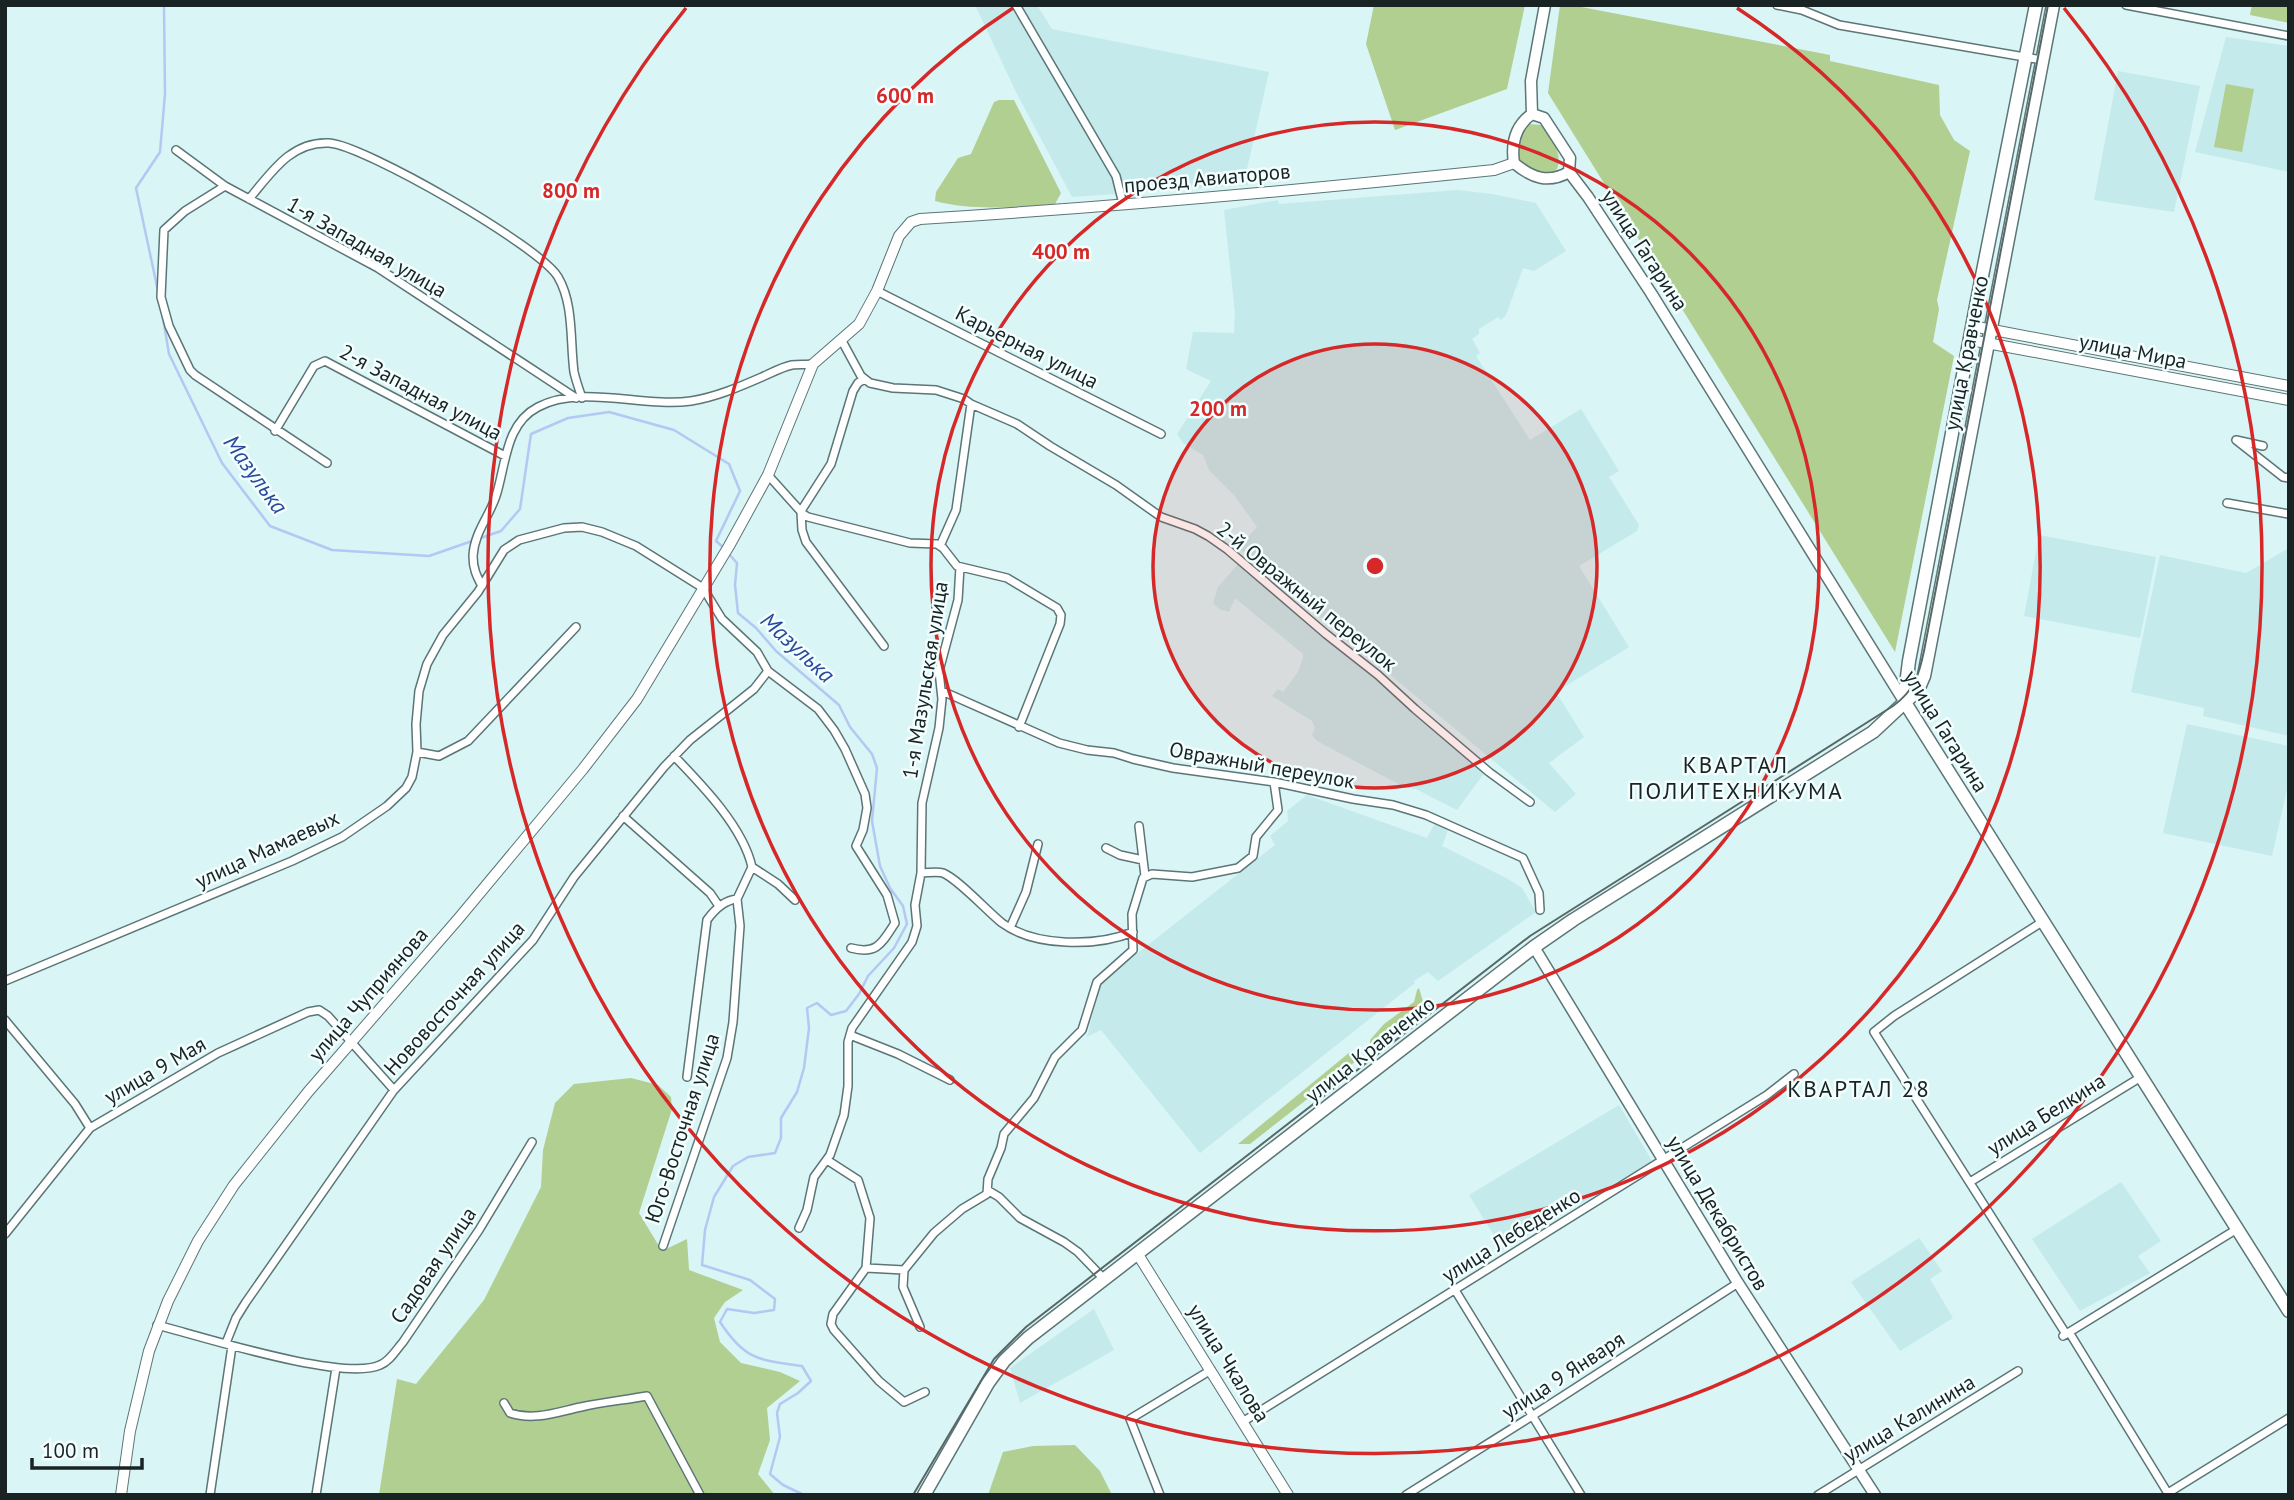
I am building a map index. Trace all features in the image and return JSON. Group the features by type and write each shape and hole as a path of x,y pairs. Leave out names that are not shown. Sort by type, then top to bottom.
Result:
{"main road":[{"path":"1532,114 1531,81 1545,5"},
{"name":"улица Кравченко","path":"1905,701 1926,571 2036,5"},
{"name":"улица Кравченко","path":"924,1495 988,1383 1004,1361 1028,1338 1534,947 1873,732 1918,690 1924,676 1944,575 2053,5"},
{"path":"1532,114 1544,118 1570,158 1569,172 1558,178 1548,180 1526,173 1514,163 1513,152 1520,123 1532,114"},
{"name":"улица Гагарина","path":"1569,172 1644,283 2042,922 2289,1311"},
{"name":"улица Декабристов","path":"1534,947 1738,1283 1875,1495"}],"street":[{"path":"1016,5 1116,176 1123,204"},
{"path":"1777,5 1802,10 1839,25 2042,60"},
{"path":"2126,5 2289,36"},
{"path":"2017,102 2034,104"},
{"path":"249,199 289,154 302,148 327,143 353,150 411,178 488,222 541,259 559,278 570,323 579,398"},
{"name":"1-я Западная улица","path":"176,150 225,186 378,268 579,398"},
{"name":"проезд Авиаторов","path":"877,291 904,228 920,219 1123,204 1494,170 1514,163"},
{"path":"225,186 196,203 166,226 163,235 161,298 169,326 190,370 275,431 327,463"},
{"path":"1992,226 2009,229"},
{"path":"877,291 859,324 813,364 768,475 800,511 813,519 910,543 940,546 960,567 1007,578 1052,604 1059,611 1060,624 1019,727"},
{"name":"Карьерная улица","path":"877,291 1161,434"},
{"path":"1977,301 1994,304"},
{"name":"улица Мира","path":"1971,333 2289,386"},
{"name":"улица Мира","path":"1988,336 2289,400"},
{"path":"842,341 864,379 875,385 943,391 971,404 956,510 940,546"},
{"name":"2-я Западная улица","path":"275,431 314,366 325,361 505,456"},
{"path":"482,586 474,571 473,553 478,534 495,498 505,456 516,429 527,415 552,401 579,398 656,403 688,401 716,396 790,365 813,364"},
{"path":"1964,372 1981,375"},
{"path":"864,379 855,387 831,464 800,511 806,542 884,646"},
{"name":"2-й Овражный переулок","path":"971,404 1017,424 1116,485 1161,517 1195,529 1228,550 1489,772 1530,802"},
{"path":"1953,433 1970,436"},
{"path":"2263,446 2236,440 2283,477 2289,478"},
{"name":"улица Чуприянова","path":"121,1495 130,1431 149,1351 158,1325 198,1241 234,1185 308,1092 591,759 637,698 729,546 768,475"},
{"path":"2227,503 2289,514"},
{"name":"улица Мамаевых","path":"5,981 328,845 399,796 412,777 417,752 417,704 427,664 443,635 482,586 499,556 511,544 573,527 601,532 636,547 703,588"},
{"name":"1-я Мазульская улица","path":"799,1228 807,1210 814,1177 827,1160 847,1101 850,1035 871,999 912,942 917,926 915,905 922,873 922,803 939,728 942,691 939,671 958,600 960,567"},
{"path":"1926,571 1944,575"},
{"path":"703,588 722,619 757,652 768,671 806,698 826,719 845,749 865,794 867,808 863,830 856,846 887,895 895,923 881,946 865,952 851,948"},
{"path":"417,752 427,756 439,756 468,741 576,626"},
{"name":"Нововосточная улица","path":"210,1495 229,1345 236,1318 254,1290 394,1090 533,940 574,877 674,756 711,721 754,689 768,671"},
{"path":"1908,672 1924,676"},
{"name":"Овражный переулок","path":"942,691 1059,743 1173,768 1274,782 1405,808 1518,854 1527,863 1539,893 1539,910"},
{"path":"674,756 698,780 729,821 745,845 752,867 778,884 794,900"},
{"path":"1145,876 1152,874 1192,877 1232,871 1245,864 1253,856 1256,837 1278,810 1274,782"},
{"path":"623,816 710,893 719,906"},
{"path":"989,1191 988,1179 1004,1134 1034,1098 1055,1056 1082,1030 1097,982 1133,950 1133,908 1145,876 1139,826"},
{"path":"1010,928 1026,892 1038,844"},
{"path":"1106,848 1120,855 1143,860"},
{"name":"Юго-Восточная улица","path":"663,1245 727,1058 733,1022 740,926 737,899 752,867"},
{"path":"922,873 944,873 1010,928 1039,940 1103,942 1133,932"},
{"path":"687,1077 707,920 719,906 737,899"},
{"path":"2042,922 1894,1016 1874,1032 2168,1494 2289,1418"},
{"name":"улица 9 Мая","path":"5,1234 90,1128 218,1053 314,1010 324,1012 353,1042"},
{"path":"5,1020 75,1104 90,1128"},
{"path":"850,1035 898,1054 950,1080"},
{"path":"353,1042 394,1090"},
{"name":"улица Лебеденко","path":"1244,1421 1664,1160 1767,1095 1794,1074"},
{"name":"улица Белкина","path":"1970,1182 2141,1077"},
{"name":"Садовая улица","path":"158,1325 229,1345 336,1368 369,1368 380,1365 391,1357 478,1230 532,1142"},
{"path":"827,1160 855,1177 870,1218 866,1268 833,1314 831,1324 879,1381 904,1402 925,1392"},
{"path":"920,1327 903,1287 904,1269 934,1233 989,1191"},
{"path":"989,1191 1020,1218 1078,1252 1104,1279"},
{"path":"2066,1334 2237,1229"},
{"name":"улица Чкалова","path":"1138,1253 1288,1495"},
{"path":"866,1268 904,1269"},
{"name":"улица 9 Января","path":"1406,1495 1738,1283"},
{"path":"1455,1290 1581,1495"},
{"path":"316,1495 336,1368"},
{"path":"1160,1495 1130,1419 1211,1370"},
{"name":"улица Калинина","path":"1818,1495 2018,1371"},
{"path":"504,1404 510,1413 529,1416 553,1415 579,1407 647,1396 700,1495"}],"shaded area":[{"path":"975,5 1037,5 1052,29 1269,72 1246,173 1248,185 1072,197 1016,92"},
{"path":"2226,37 2289,46 2289,172 2195,152"},
{"path":"2118,71 2200,86 2174,212 2094,200"},
{"path":"1458,190 1536,203 1566,251 1534,271 1523,268 1506,315 1501,320 1498,317 1479,329 1479,334 1472,339 1480,353 1476,356 1530,440 1581,409 1619,471 1609,477 1639,525 1637,531 1579,566 1629,647 1556,692 1584,737 1549,763 1576,794 1555,812 1238,548 1257,527 1234,495 1209,470 1203,455 1183,443 1177,434 1211,381 1186,369 1193,332 1234,333 1235,313 1224,210 1278,200 1279,204"},
{"path":"2039,535 2156,557 2140,638 2024,616"},
{"path":"2289,548 2289,736 2203,716 2204,708 2131,692 2160,555 2246,573"},
{"path":"1238,564 1485,772 1457,810 1416,789 1404,787 1317,741 1312,735 1315,728 1312,721 1272,696 1278,689 1283,692 1298,672 1303,654 1235,598 1229,612 1219,609 1213,603 1218,587"},
{"path":"2187,724 2289,746 2289,780 2272,856 2163,833"},
{"path":"1307,795 1427,838 1435,823 1448,830 1442,846 1522,888 1536,912 1438,981 1428,972 1414,981 1415,983 1200,1153 1101,1030 1087,1037 1101,982 1275,845 1270,836 1288,821 1287,811"},
{"path":"1619,1105 1652,1161 1503,1250 1469,1195"},
{"path":"2121,1182 2161,1241 2138,1256 2150,1273 2080,1311 2032,1239"},
{"path":"1919,1238 1942,1271 1930,1279 1953,1318 1900,1351 1851,1282"},
{"path":"1094,1309 1114,1350 1020,1403 1010,1368"}],"green space":[{"path":"1374,5 1525,5 1507,89 1395,130 1366,44"},
{"path":"1560,5 1830,55 1830,61 1939,85 1940,115 1954,140 1970,151 1937,300 1939,309 1933,342 1954,356 1895,652 1548,93"},
{"path":"2252,5 2289,5 2289,23 2250,15"},
{"path":"2226,84 2254,89 2242,152 2214,147"},
{"path":"1014,100 1061,193 1055,204 980,207 935,201 936,192 958,158 971,154 994,102"},
{"path":"1529,124 1541,125 1557,151 1557,169 1547,176 1523,164 1518,155 1522,129"},
{"path":"1419,988 1424,1005 1421,1010 1377,1044 1370,1043 1384,1024 1414,1002"},
{"path":"1350,1052 1355,1052 1358,1058 1356,1061 1250,1144 1238,1144"},
{"path":"631,1078 658,1085 671,1097 672,1109 639,1213 662,1251 687,1239 689,1270 743,1290 725,1302 714,1318 720,1342 741,1363 780,1372 800,1381 767,1408 770,1440 758,1474 775,1495 379,1495 397,1379 416,1384 484,1300 541,1187 543,1150 555,1103 574,1084"},
{"path":"1075,1445 1100,1471 1112,1495 988,1495 1003,1452 1033,1446"}],"waterway":[{"name":"Мазулька","path":"158,291 136,188 160,152 165,94 164,5"},
{"name":"Мазулька","path":"162,312 169,354 222,463 270,526 332,550 429,556 501,531 520,509 531,434 568,418 609,412 674,430 729,464 740,491 716,541 724,548"},
{"name":"Мазулька","path":"728,553 737,563 735,585 738,613 756,628 776,651 839,705 850,727 872,754 877,768 872,821 880,866 890,888 903,906 907,924 894,948 868,976 846,1011 831,1015 817,1003 807,1008 809,1028 804,1068 797,1092 781,1118 781,1138 775,1153 748,1157 733,1166 714,1197 705,1230 702,1265 750,1280 775,1299 774,1310 754,1313 727,1309 720,1322 729,1335 754,1356 802,1366 811,1381 780,1404 777,1413 780,1437 770,1474 783,1485 804,1495"}],"tram line":[{"path":"913,1495 994,1359 1026,1327 1530,936 1893,706 1911,688 1918,675 1924,651 2048,5"}],"district":[{"name":"КВАРТАЛ ПОЛИТЕХНИКУМА","path":"1736,777"},
{"name":"КВАРТАЛ 28","path":"1859,1088"}]}
